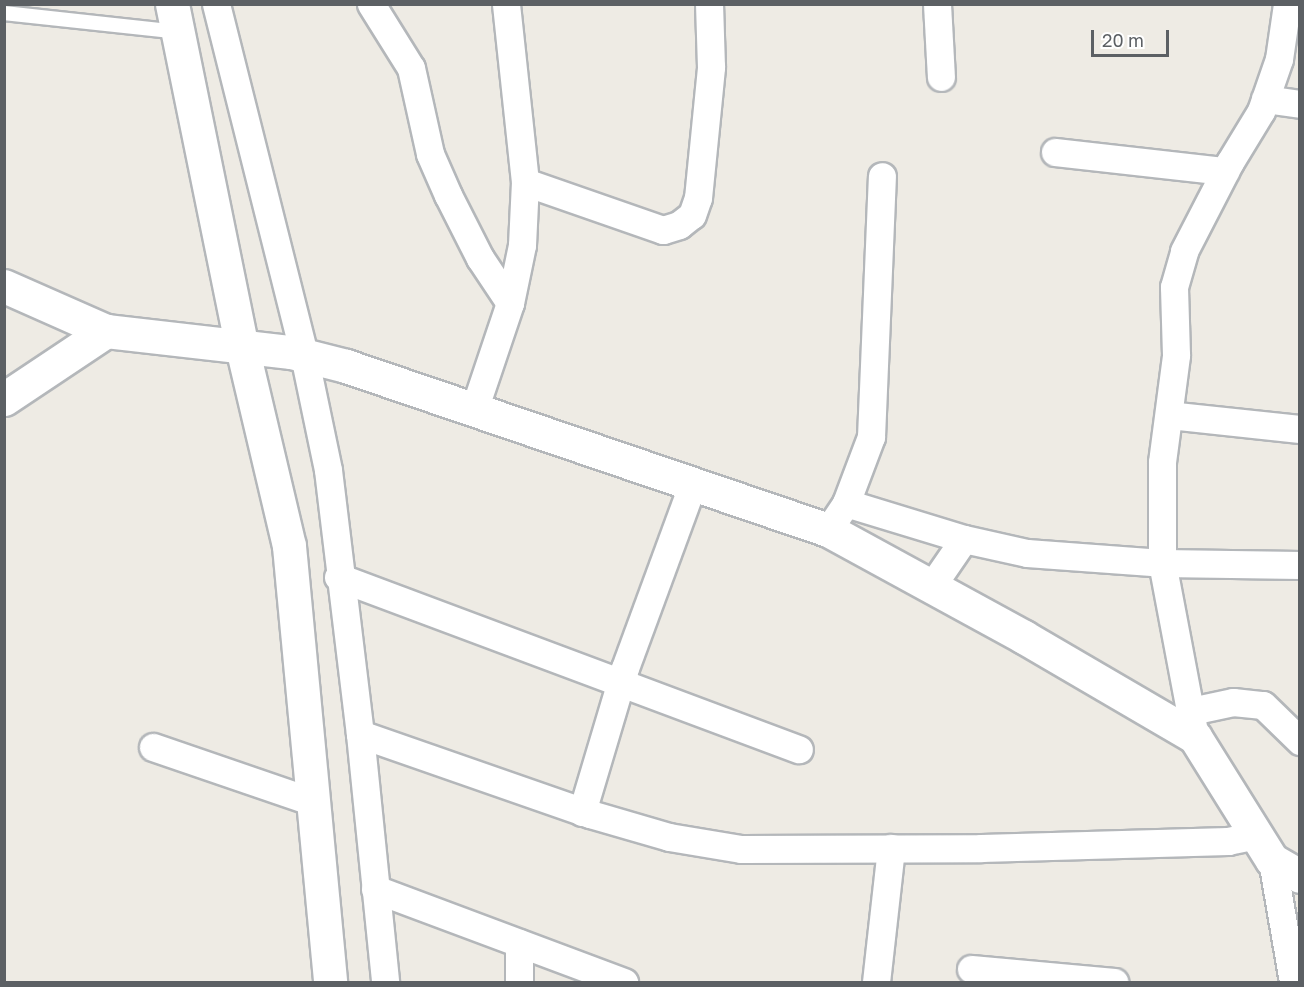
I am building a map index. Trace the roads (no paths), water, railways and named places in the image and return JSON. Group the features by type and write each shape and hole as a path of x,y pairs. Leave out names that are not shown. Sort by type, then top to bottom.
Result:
{"street":[{"path":"216,4 276,351 289,546 330,982"},
{"path":"371,4 411,68 430,154 448,195 480,258 510,303"},
{"path":"474,410 510,303 522,245 525,182 506,4"},
{"path":"525,182 574,202 663,230 679,225 692,215 698,198 711,67 709,4"},
{"path":"937,4 941,77"},
{"path":"1287,4 1279,58 1265,99 1184,251 1174,287 1176,355 1162,462 1162,563 1193,724 1264,847 1293,982"},
{"path":"175,18 276,351 328,470 338,577 360,734 385,982"},
{"path":"1265,99 1299,105"},
{"path":"1055,152 1225,171"},
{"path":"828,530 846,503 871,437 882,176"},
{"path":"4,286 106,331 276,351 474,410 692,486 828,530 1193,724"},
{"path":"4,399 106,331"},
{"path":"1169,415 1299,429"},
{"path":"582,812 621,682 692,486"},
{"path":"846,503 964,539 1027,553 1162,563 1299,565"},
{"path":"932,587 964,539"},
{"path":"338,577 799,748"},
{"path":"1193,724 1233,702 1263,705 1299,741"},
{"path":"360,734 582,812 669,837 741,849 1228,841 1264,847 1299,876"},
{"path":"153,747 314,802"},
{"path":"876,982 891,848"},
{"path":"375,889 624,982"},
{"path":"519,943 519,982"},
{"path":"971,969 1114,982"}],"lane":[{"path":"4,13 175,18"}]}
